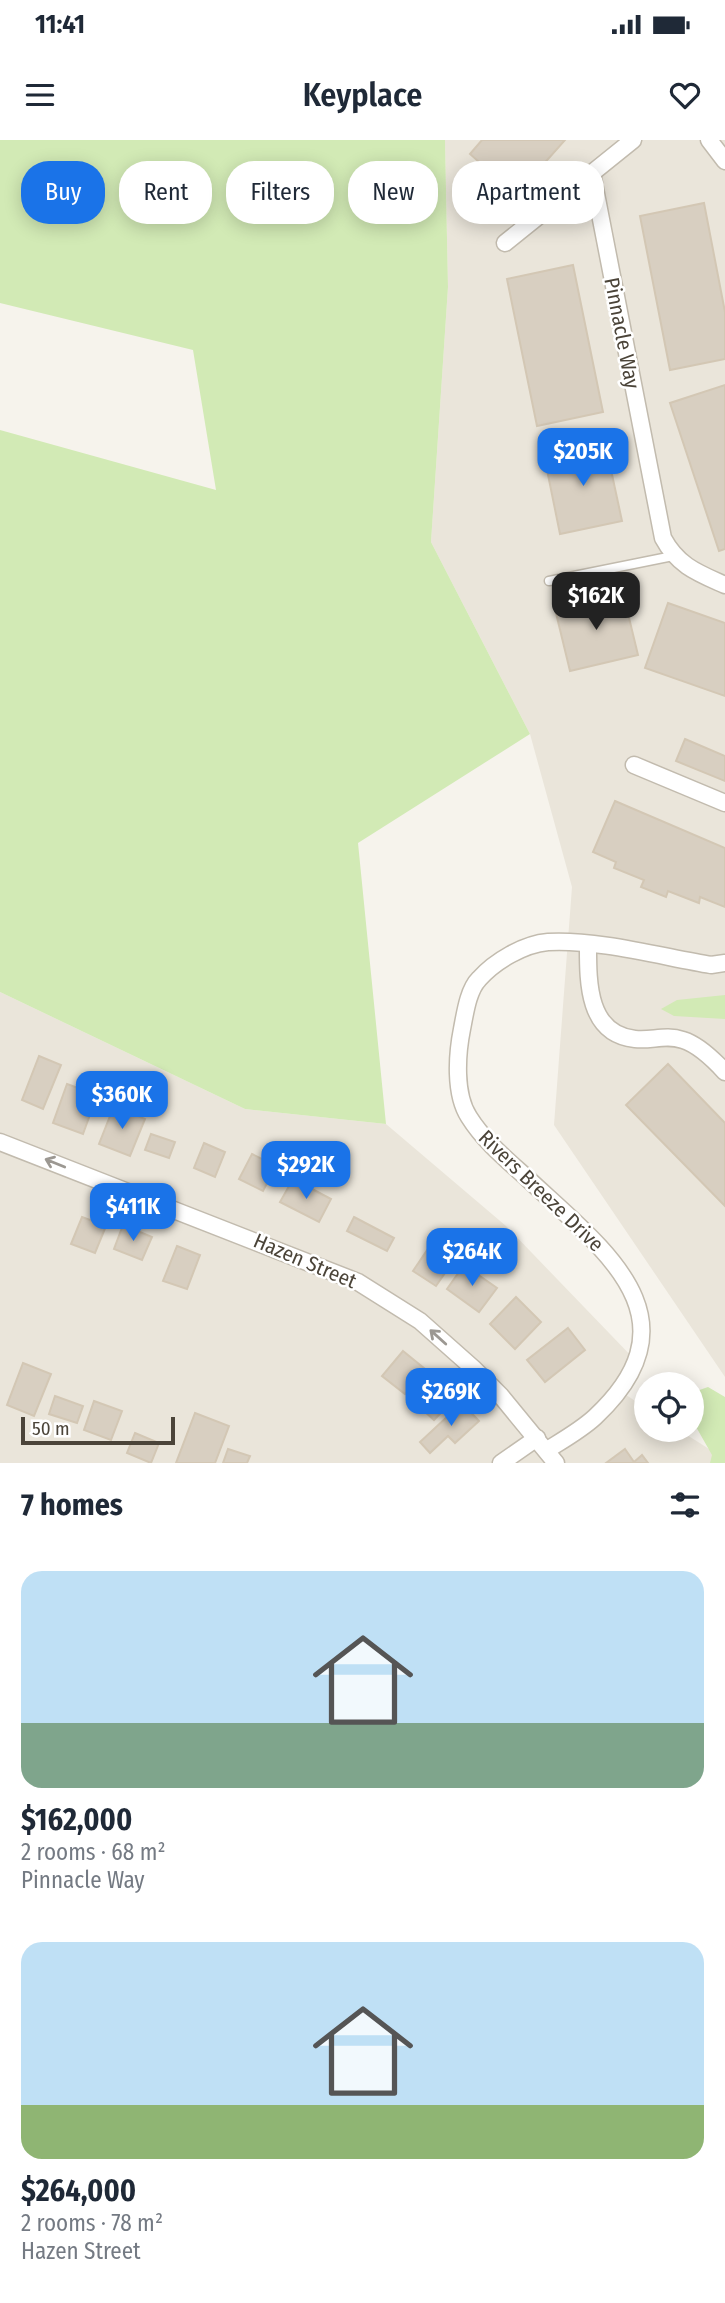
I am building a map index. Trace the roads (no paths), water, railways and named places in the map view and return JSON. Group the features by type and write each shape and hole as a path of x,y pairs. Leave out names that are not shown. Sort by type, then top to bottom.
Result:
{"street":[{"path":"604,163 633,140"},
{"path":"709,140 725,161"},
{"path":"505,243 529,224"},
{"name":"Pinnacle Way","path":"602,224 655,507 663,538 673,556"},
{"path":"673,556 688,569 725,585"},
{"path":"634,765 725,803"},
{"name":"Rivers Breeze Drive","path":"501,1463 547,1450 593,1419 620,1391 637,1362 642,1329 637,1303 621,1271 596,1243 482,1137 466,1114 459,1082 459,1044 477,980 514,952 547,942 588,945 711,965 725,963"},
{"path":"588,945 588,987 596,1016 616,1033 635,1040 665,1036 686,1040 713,1058 725,1072"},
{"name":"Hazen Street","path":"0,1142 358,1282 420,1321 473,1368 547,1450"}],"lane":[{"path":"549,581 673,556"}]}
